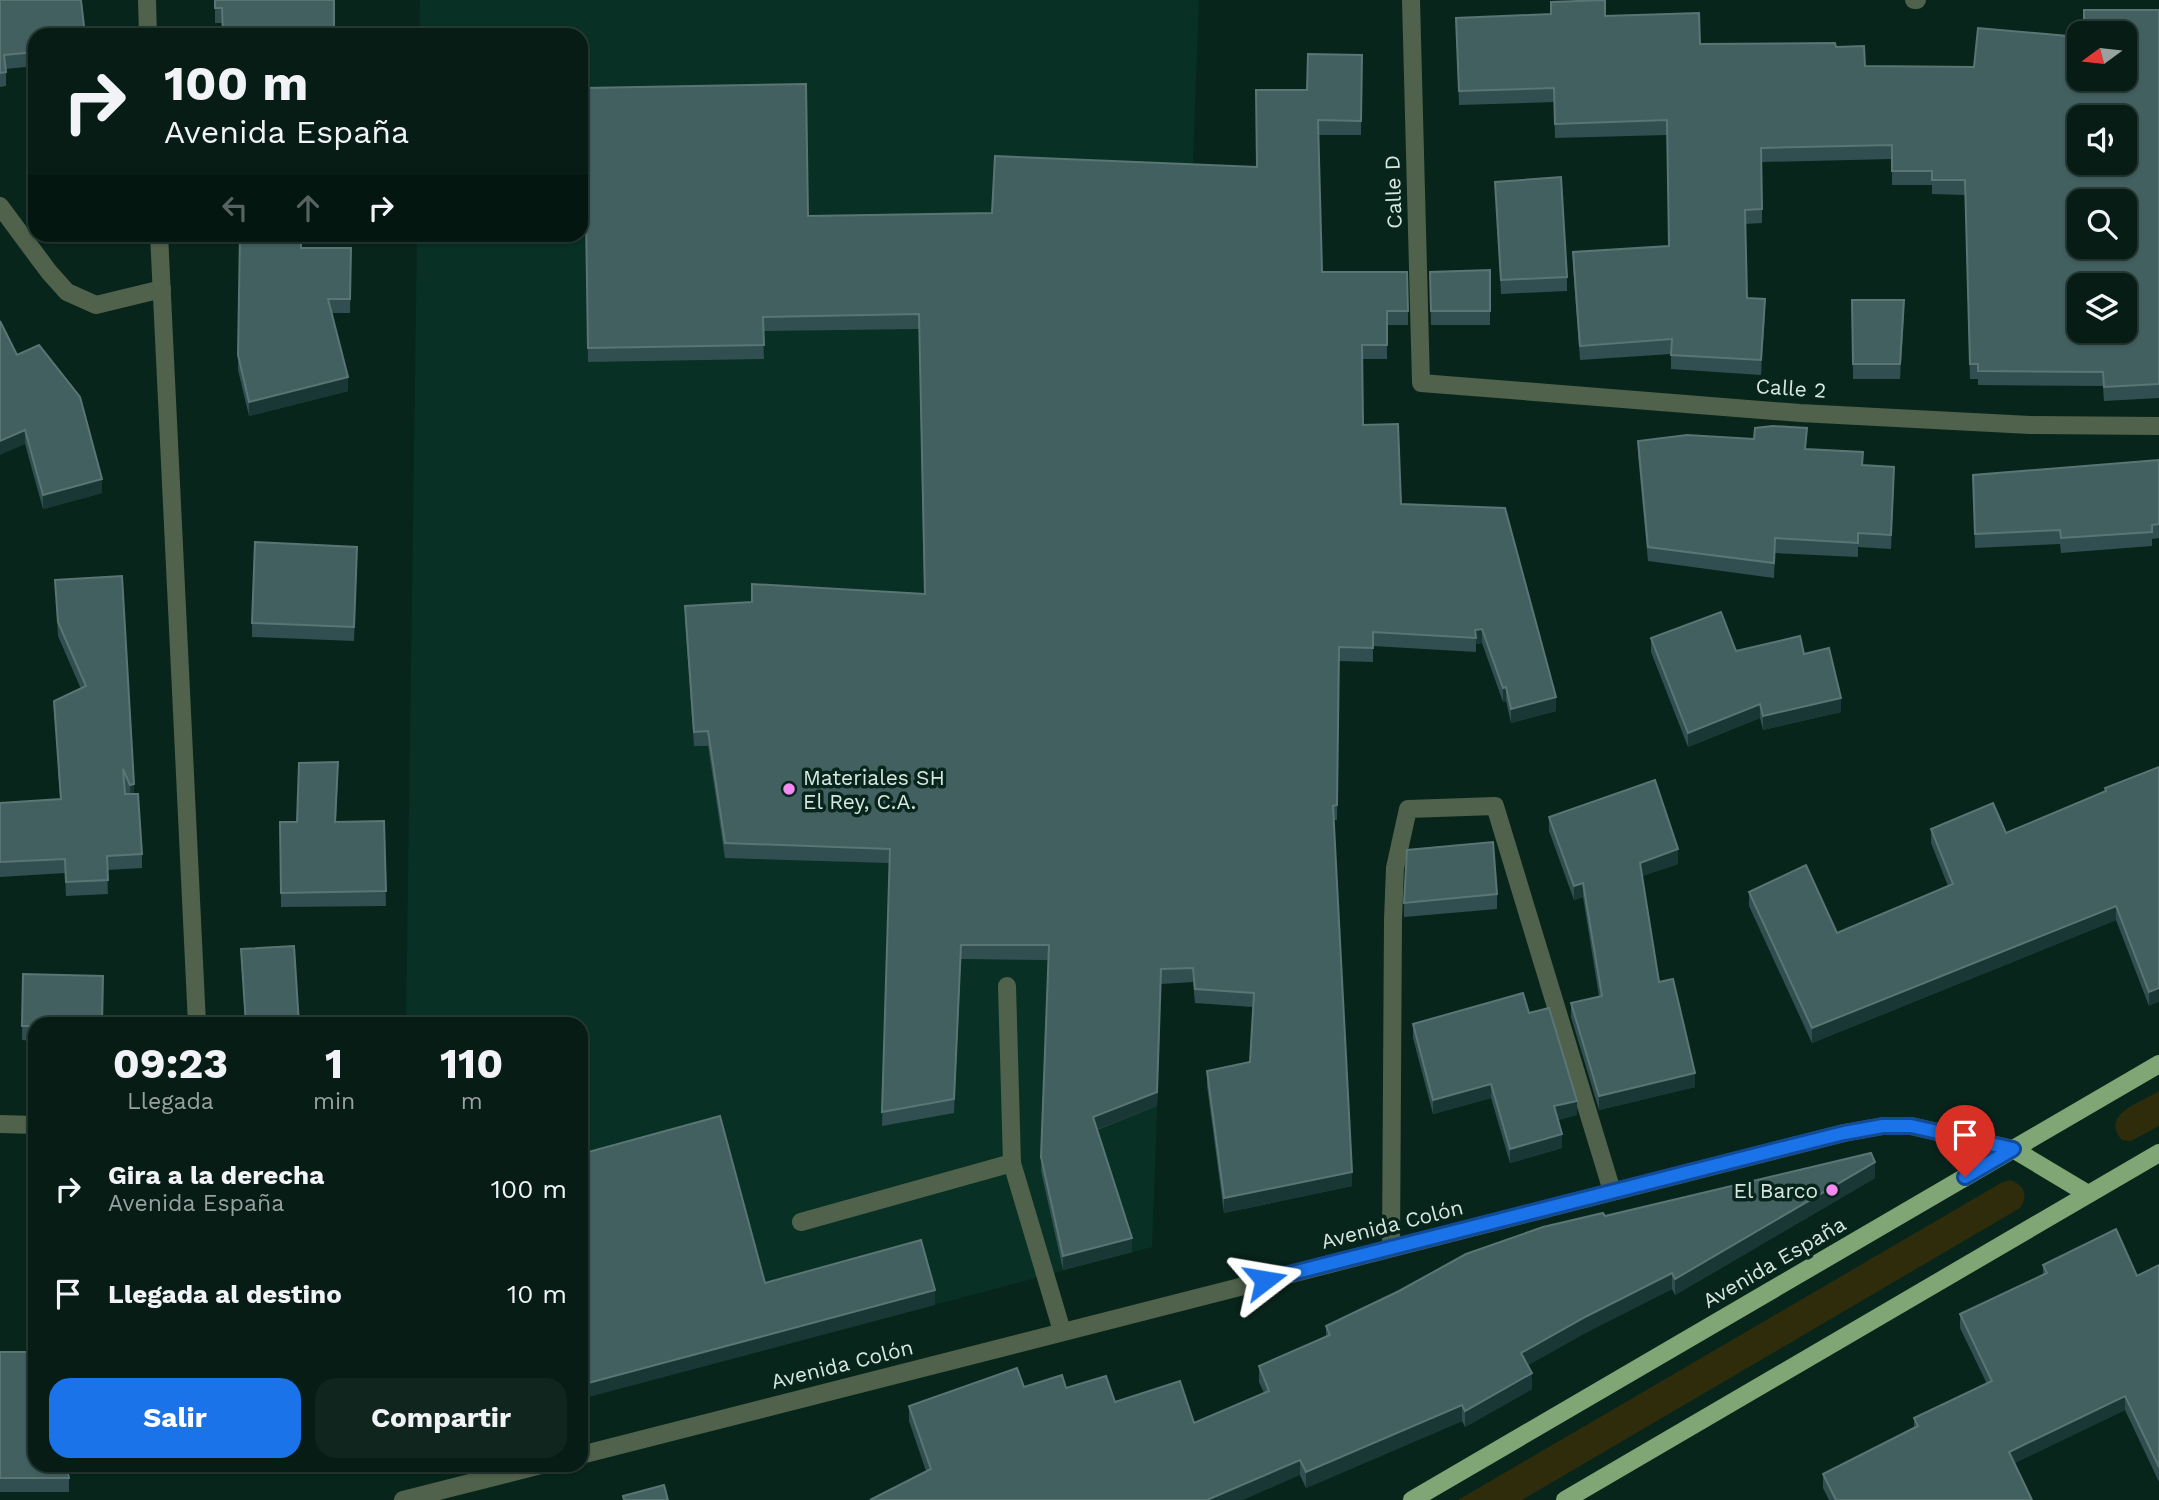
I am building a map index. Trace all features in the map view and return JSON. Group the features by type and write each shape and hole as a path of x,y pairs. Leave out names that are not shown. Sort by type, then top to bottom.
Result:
{"main road":[{"name":"Avenida España","path":"1412,1500 2159,1064"},
{"path":"2013,1149 2088,1194"},
{"path":"1565,1500 2159,1153"}],"street":[{"path":"147,0 148,28"},
{"name":"Calle D","path":"1410,0 1421,383"},
{"path":"0,206 67,292 96,305 162,289"},
{"path":"159,242 197,1017"},
{"name":"Calle 2","path":"1421,383 1800,412 2030,425 2159,426"},
{"path":"1391,1247 1395,868 1408,809 1495,806 1612,1191"},
{"path":"1007,986 1012,1163 1062,1331"},
{"path":"0,1124 28,1125"},
{"name":"Avenida Colón","path":"588,1453 1844,1133 1883,1126 1911,1126 2013,1149"},
{"path":"801,1222 1012,1163"},
{"path":"403,1500 513,1472"}],"shaded area":[{"name":"Materiales SH El Rey, C.A.","path":"420,0 1199,0 1152,1247 588,1397 588,1017 406,1017 417,242 588,242 588,28 419,28"},
{"path":"2159,1091 2159,1126 2131,1141 2122,1140 2116,1131 2119,1116"},
{"path":"2010,1180 2024,1191 2020,1208 1522,1500 1458,1500 2001,1183"}],"building":[{"path":"0,0 81,0 84,28 28,28 28,53 4,55 6,72 0,73"},
{"path":"215,0 334,0 334,28 223,28 222,8 215,8"},
{"path":"1605,0 1605,16 1699,13 1700,44 1835,43 1836,47 1864,46 1865,66 1974,67 1978,28 2067,36 2067,91 2137,91 2137,21 2084,21 2084,10 2159,10 2159,384 2104,387 2103,372 1978,371 1978,364 1970,364 1965,180 1932,180 1932,171 1892,171 1892,145 1761,148 1762,209 1745,210 1747,298 1765,299 1761,360 1671,355 1672,339 1580,346 1573,252 1669,246 1667,120 1555,124 1554,88 1459,91 1456,18 1551,14 1551,2"},
{"path":"1308,54 1362,55 1361,121 1318,120 1322,272 1407,272 1408,311 1387,311 1387,345 1362,345 1363,425 1398,424 1401,504 1505,508 1556,697 1511,709 1506,687 1503,688 1482,629 1475,630 1476,638 1373,632 1373,648 1339,647 1337,805 1333,806 1352,1172 1224,1198 1207,1071 1250,1062 1254,993 1195,989 1193,968 1161,969 1157,1092 1093,1117 1132,1238 1063,1256 1041,1157 1049,945 961,945 954,1099 882,1112 890,849 725,843 708,731 694,732 685,606 752,602 752,584 925,594 919,314 763,317 764,345 588,348 588,88 806,84 808,216 992,213 995,156 1257,167 1256,90 1307,90"},
{"path":"1561,177 1567,277 1501,280 1495,182"},
{"path":"240,242 301,242 301,248 351,248 350,299 328,299 348,377 249,402 238,355"},
{"path":"1490,270 1490,311 1431,311 1430,272"},
{"path":"1852,300 1904,300 1900,364 1853,364"},
{"path":"0,321 17,355 39,345 80,397 102,479 43,495 25,430 0,441"},
{"path":"1755,428 1807,428 1805,449 1863,452 1862,465 1894,467 1891,535 1858,533 1858,543 1775,538 1774,563 1648,547 1638,441 1687,435 1754,439"},
{"path":"2159,460 2159,524 2152,525 2152,532 2061,538 2060,530 1975,534 1973,475"},
{"path":"255,542 357,547 354,627 252,623"},
{"path":"122,576 134,784 130,785 123,769 125,794 138,794 142,854 107,856 108,880 66,882 65,859 0,862 0,803 61,799 54,701 86,686 58,622 55,580"},
{"path":"1721,612 1736,651 1800,636 1804,654 1829,648 1841,698 1763,716 1760,704 1688,733 1651,638"},
{"path":"338,762 335,822 384,821 386,891 281,893 280,822 297,822 299,763"},
{"path":"2159,767 2159,988 2149,992 2116,906 1812,1028 1749,892 1806,865 1837,933 1953,884 1931,829 1993,803 2006,833 2106,791 2105,788"},
{"path":"1655,780 1678,849 1640,863 1659,982 1673,979 1695,1073 1599,1096 1571,1003 1602,996 1583,883 1574,886 1549,817"},
{"path":"1493,842 1497,894 1404,903 1407,850"},
{"path":"294,946 299,1017 246,1017 241,949"},
{"path":"23,974 103,976 102,1017 28,1017 28,1026 22,1026"},
{"path":"1523,993 1529,1013 1549,1008 1577,1101 1554,1106 1562,1134 1510,1149 1491,1084 1433,1100 1413,1024"},
{"path":"720,1116 765,1283 921,1240 935,1290 588,1383 588,1152"},
{"path":"1871,1153 1875,1162 1675,1279 1672,1273 1521,1353 1532,1373 1465,1411 1462,1405 1306,1472 1300,1460 1207,1500 870,1500 931,1469 909,1406 1017,1368 1024,1387 1062,1375 1066,1388 1106,1376 1115,1402 1180,1381 1194,1423 1269,1391 1259,1366 1330,1335 1326,1326 1399,1291 1466,1254 1543,1227 1603,1213 1605,1216"},
{"path":"2116,1229 2137,1276 2159,1265 2159,1467 2125,1396 2009,1452 2032,1500 1836,1500 1823,1474 1918,1426 1914,1418 1992,1381 1960,1314 2047,1273 2043,1265"},
{"path":"0,1352 28,1352 28,1472 68,1472 69,1478 0,1478"},
{"path":"664,1485 668,1500 624,1500 623,1496"}],"place":[{"name":"Materiales SH El Rey, C.A.","path":"789,789"},
{"name":"El Barco","path":"1832,1190"}],"route":[{"path":"1265,1280 1844,1133 1883,1126 1911,1126 2013,1149 1965,1177"}]}
